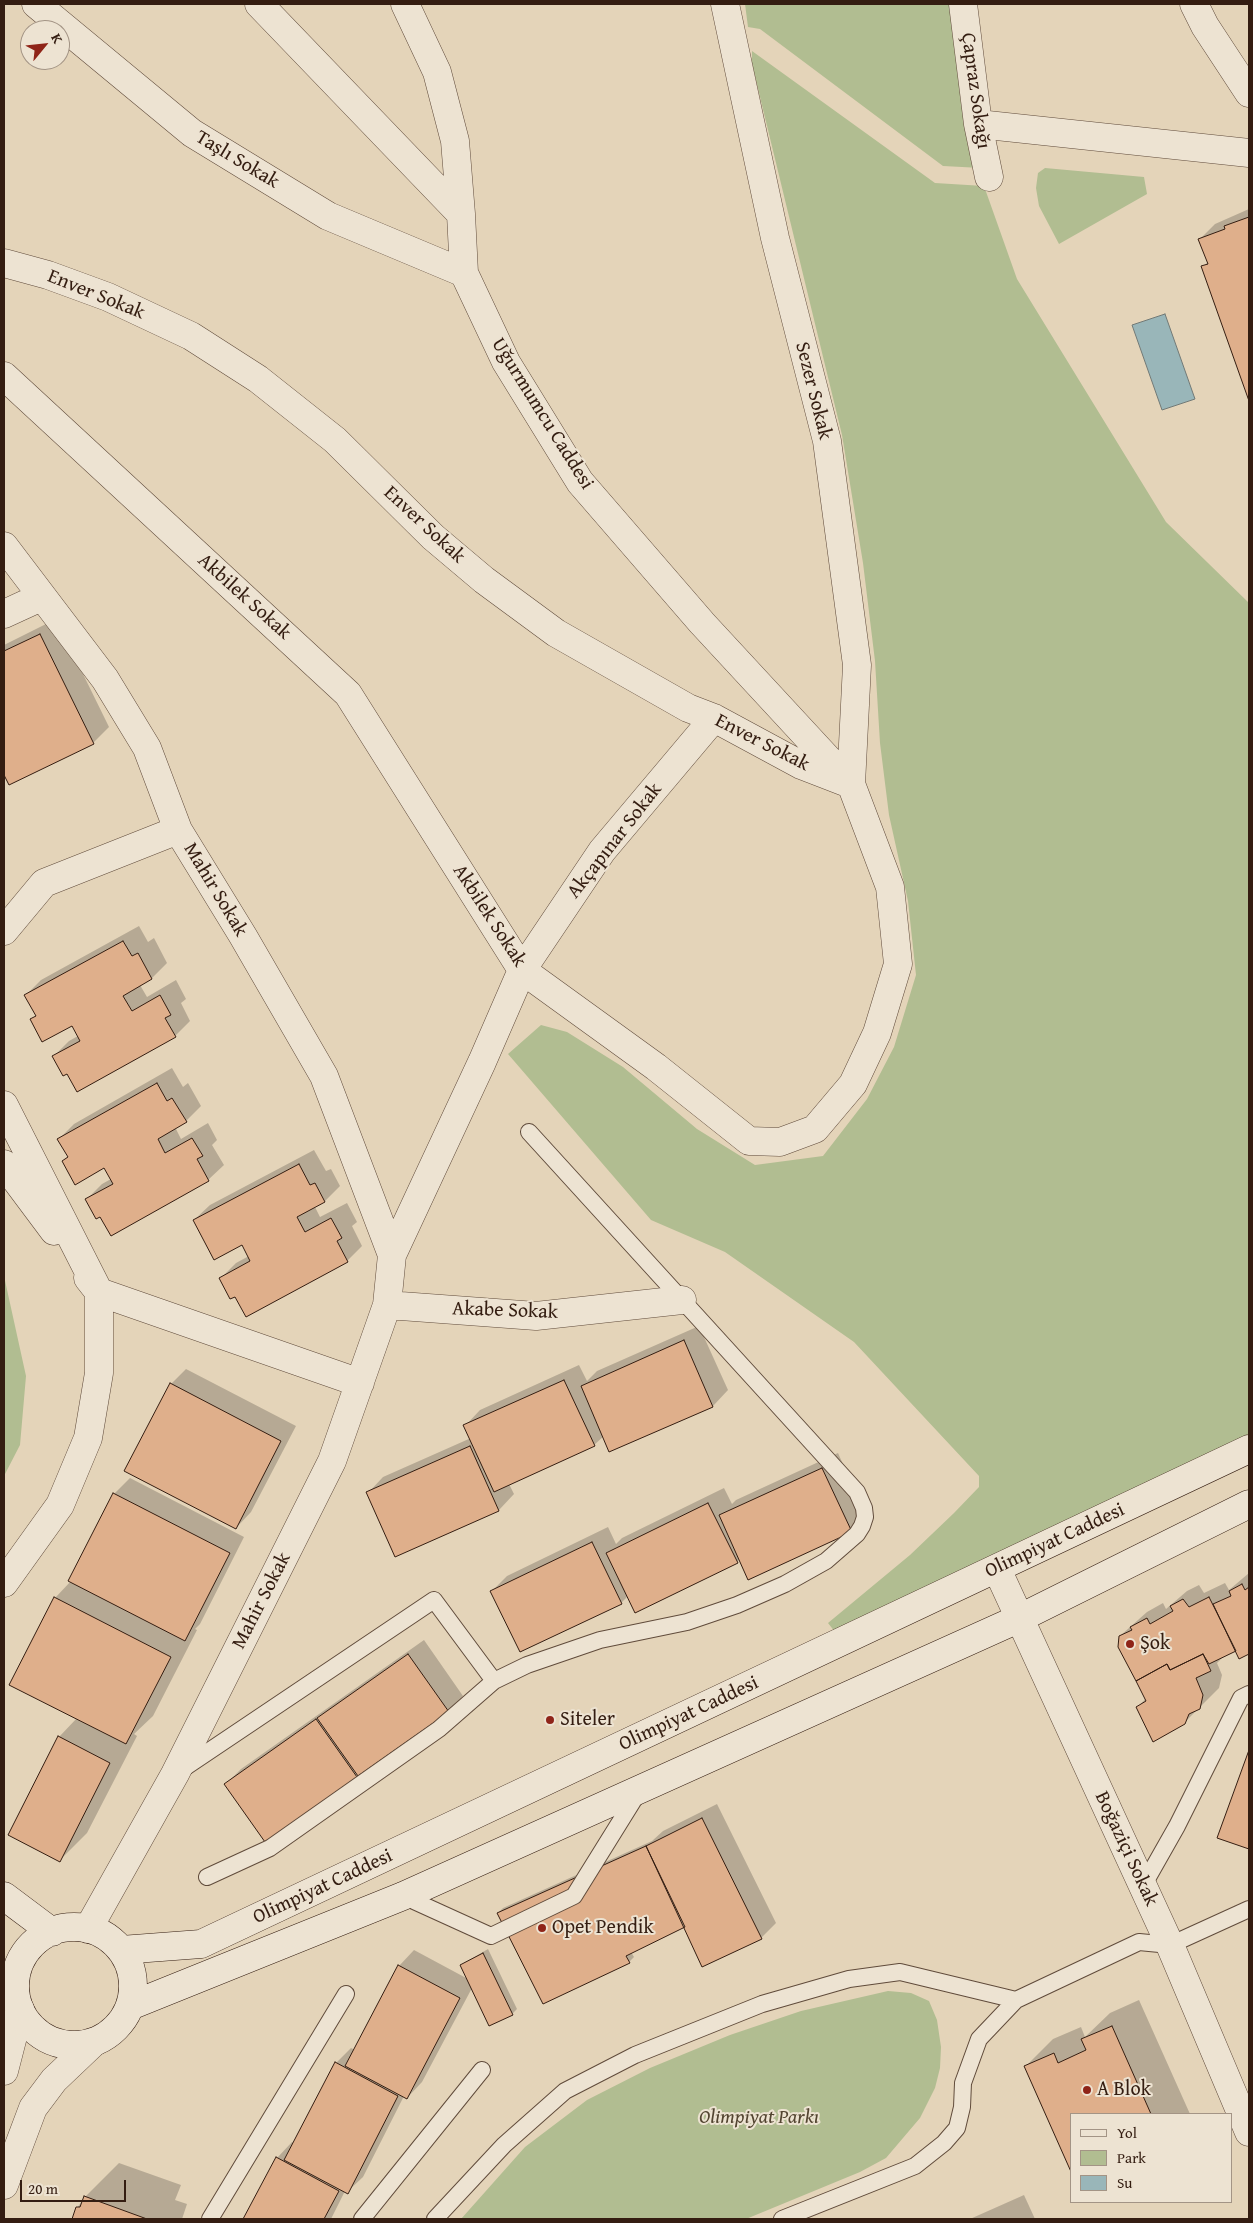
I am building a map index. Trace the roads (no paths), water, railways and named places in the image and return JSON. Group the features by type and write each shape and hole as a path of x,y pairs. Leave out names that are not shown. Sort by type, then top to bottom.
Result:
{"street":[{"name":"Taşlı Sokak","path":"36,4 192,133 328,216 464,273"},
{"path":"259,4 461,214"},
{"name":"Uğurmumcu Caddesi","path":"405,4 437,72 455,141 464,273 506,362 580,482 702,623 851,784"},
{"name":"Sezer Sokak","path":"725,4 774,238 827,441 857,665 851,784"},
{"name":"Çapraz Sokağı","path":"964,4 978,124 989,177"},
{"path":"1194,4 1205,26 1249,92"},
{"path":"978,124 1249,153"},
{"name":"Enver Sokak","path":"4,264 48,275 108,298 191,336 250,374 334,440 433,537 484,580 556,634 688,708 714,718 801,765 851,784"},
{"name":"Akbilek Sokak","path":"4,376 348,694 522,970 656,1067 749,1141 780,1142 815,1129 853,1084 876,1033 898,964 890,887 851,784"},
{"name":"Mahir Sokak","path":"4,546 105,679 147,748 178,830 243,936 324,1076 392,1255"},
{"path":"4,614 41,597"},
{"name":"Akçapınar Sokak","path":"522,970 602,852 714,718"},
{"path":"7,920 44,884 178,830"},
{"name":"Mahir Sokak","path":"88,1929 175,1774 332,1460 387,1305 392,1255 482,1062 522,970"},
{"path":"4,1105 99,1292 99,1373 88,1438 60,1505 4,1584"},
{"path":"4,1164 99,1292 360,1383"},
{"name":"Akabe Sokak","path":"387,1305 536,1316 682,1300"},
{"name":"Olimpiyat Caddesi","path":"121,1950 201,1944 1249,1449"},
{"name":"Olimpiyat Caddesi","path":"130,2006 403,1896 1018,1619 1249,1504"},
{"name":"Boğaziçi Sokak","path":"996,1569 1170,1945 1249,2132"},
{"path":"4,1896 52,1932"},
{"path":"4,2071 13,1993 17,1972 24,1955 36,1941 52,1932 70,1927 88,1929 106,1936 121,1950 130,1968 133,1993 130,2006 122,2021 110,2034 94,2042 77,2046 60,2044 43,2037 29,2025 13,1993"},
{"path":"4,2185 33,2108 54,2080 94,2042"}],"lane":[{"path":"207,1877 270,1848 439,1729 494,1681 527,1665 600,1640 687,1622 737,1606 785,1584 826,1561 857,1534 862,1526 865,1517 864,1508 857,1492 529,1132"},
{"path":"175,1774 434,1600 494,1681"},
{"path":"1143,1886 1177,1826 1242,1698 1249,1694"},
{"path":"403,1896 491,1936 574,1896 640,1789"},
{"path":"782,2219 916,2166 944,2143 956,2128 962,2107 963,2083 979,2039 1016,2000 1139,1942 1170,1945 1249,1909"},
{"path":"435,2219 504,2145 565,2091 635,2055 762,2004 849,1979 900,1972 1016,2000"},
{"path":"210,2219 346,1994"},
{"path":"362,2219 482,2070"}],"water":[{"path":"1165,314 1195,399 1162,410 1132,325"}],"place":[{"name":"Şok","path":"1130,1644"},
{"name":"Siteler","path":"550,1720"},
{"name":"Opet Pendik","path":"542,1928"},
{"name":"A Blok","path":"1087,2090"}],"park label":[{"name":"Olimpiyat Parkı","path":"759,2118"}]}
